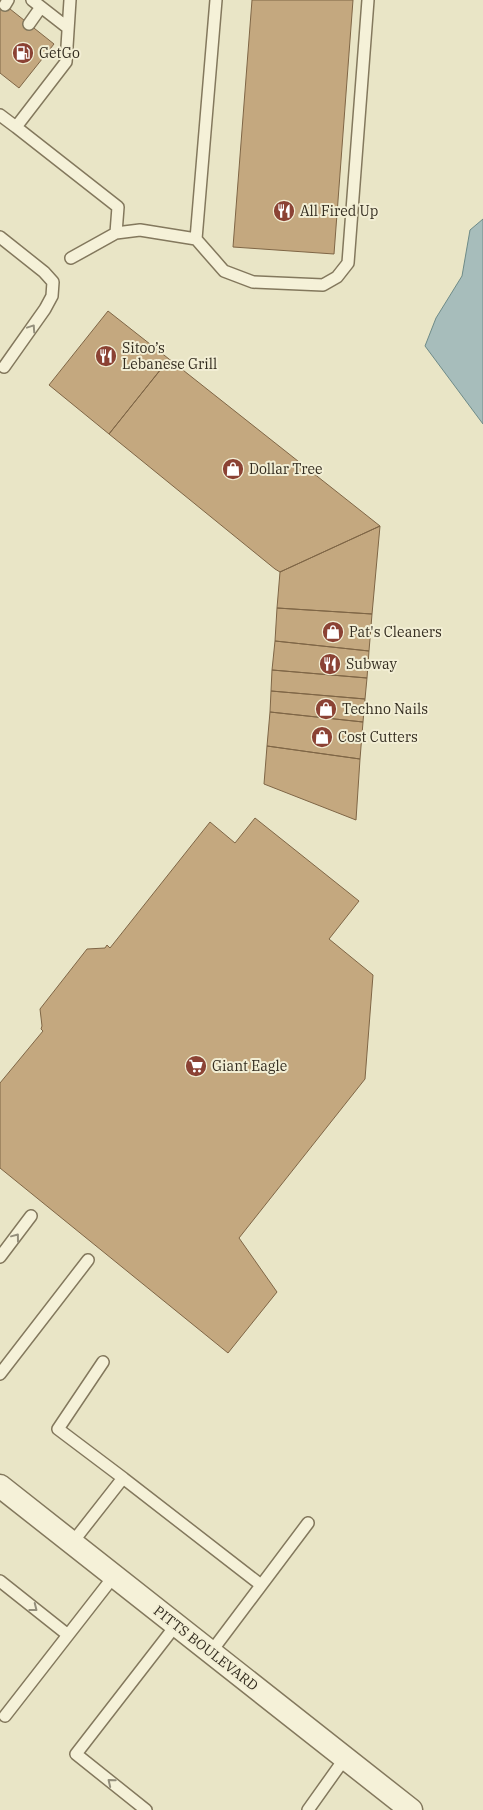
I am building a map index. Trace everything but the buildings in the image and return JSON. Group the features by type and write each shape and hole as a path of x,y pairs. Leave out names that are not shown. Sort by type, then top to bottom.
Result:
{"street":[{"name":"PITTS BOULEVARD","path":"0,1486 412,1810"}],"lane":[{"path":"16,127 66,62 70,0"},
{"path":"196,239 216,0"},
{"path":"71,258 116,233 140,230 196,239 224,271 253,282 323,285 337,277 348,264 368,0"},
{"path":"29,24 37,4 68,28"},
{"path":"0,115 118,206 116,233"},
{"path":"0,237 44,272 53,282 52,296 32,329 4,367"},
{"path":"0,1257 31,1216"},
{"path":"0,1374 88,1260"},
{"path":"102,1362 58,1429 261,1586"},
{"path":"72,1543 123,1478"},
{"path":"211,1652 308,1523"},
{"path":"5,1716 114,1576"},
{"path":"0,1581 68,1635"},
{"path":"146,1810 76,1754 176,1625"},
{"path":"308,1810 345,1758"}],"water":[{"path":"483,219 483,424 425,346 436,318 462,276 470,230"}],"place":[{"name":"GetGo","path":"23,53"},
{"name":"All Fired Up","path":"284,211"},
{"name":"Sitoo’s Lebanese Grill","path":"106,356"},
{"name":"Dollar Tree","path":"233,469"},
{"name":"Pat's Cleaners","path":"333,632"},
{"name":"Subway","path":"330,664"},
{"name":"Techno Nails","path":"326,709"},
{"name":"Cost Cutters","path":"322,737"},
{"name":"Giant Eagle","path":"196,1066"}]}
